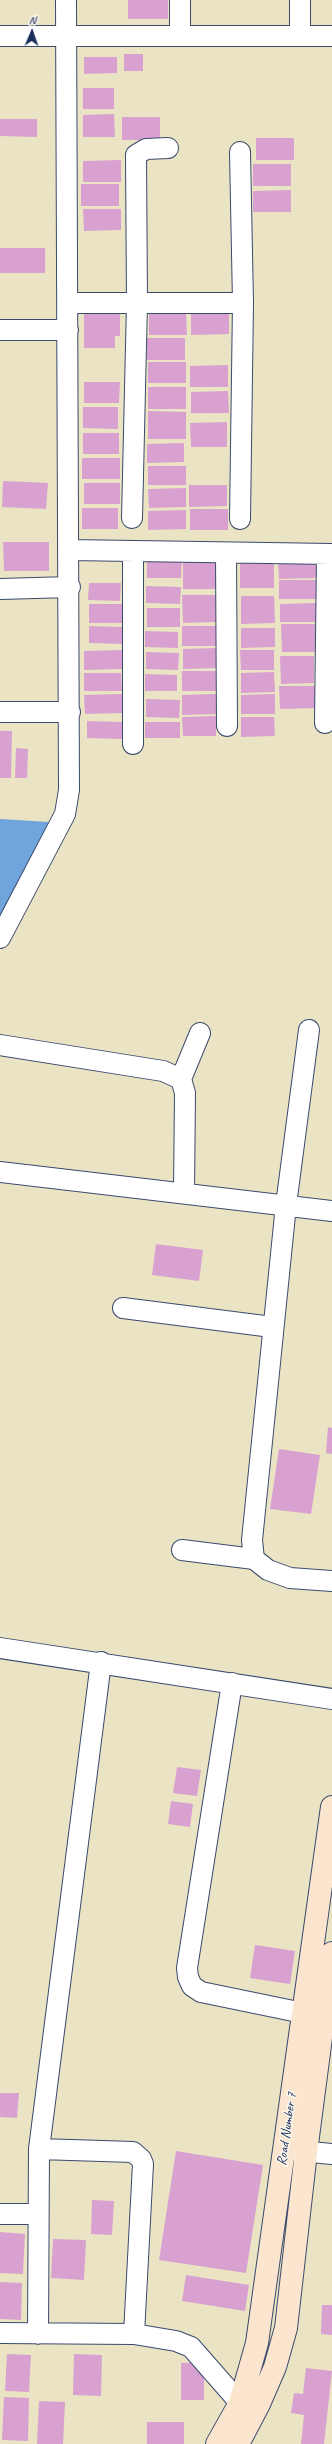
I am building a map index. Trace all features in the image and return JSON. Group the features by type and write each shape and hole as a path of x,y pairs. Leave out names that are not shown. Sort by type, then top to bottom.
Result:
{"street":[{"path":"0,938 65,814 69,790 70,587 66,0"},
{"path":"180,0 180,36"},
{"path":"300,0 300,36"},
{"path":"0,36 332,36"},
{"path":"132,518 137,303 136,155 146,149 168,148"},
{"path":"240,152 242,303 240,519"},
{"path":"68,303 242,303"},
{"path":"0,330 68,330"},
{"path":"69,550 330,554 325,723"},
{"path":"133,551 133,744"},
{"path":"226,553 227,726"},
{"path":"0,589 70,587"},
{"path":"0,712 70,712"},
{"path":"254,1559 252,1540 272,1326 309,1030"},
{"path":"184,1192 185,1093 181,1079 200,1033"},
{"path":"0,1045 163,1071 181,1079"},
{"path":"0,1172 184,1192 332,1211"},
{"path":"123,1308 272,1326"},
{"path":"182,1550 254,1559 268,1570 290,1578 332,1582"},
{"path":"0,1648 101,1662 332,1699"},
{"path":"38,2334 37,2214 39,2149 101,1662"},
{"path":"232,1683 187,1968 188,1977 192,1986 201,1992 319,2014"},
{"name":"Road Number 7","path":"319,2014 332,1807"},
{"name":"Road Number 7","path":"238,2444 248,2406 257,2343 295,2150 319,2014 332,1953"},
{"path":"39,2149 133,2152 141,2159 143,2164 134,2334"},
{"path":"295,2150 332,2154"},
{"path":"0,2214 37,2214"},
{"path":"0,2333 134,2334 176,2341 191,2347 248,2406"},
{"name":"Road Number 7","path":"218,2444 248,2406"}],"water":[{"path":"0,819 49,822 0,916"}],"building":[{"path":"128,0 168,0 168,19 128,19"},
{"path":"124,54 143,54 143,71 124,71"},
{"path":"84,57 117,57 117,73 84,74"},
{"path":"83,88 114,88 114,109 83,109"},
{"path":"114,114 115,137 83,137 83,115"},
{"path":"122,117 160,117 160,140 122,140"},
{"path":"0,119 37,119 37,137 0,136"},
{"path":"256,138 294,138 294,160 256,160"},
{"path":"121,160 121,182 83,182 83,161"},
{"path":"253,164 291,164 291,186 253,186"},
{"path":"81,184 119,184 119,206 81,206"},
{"path":"291,190 291,212 253,212 253,191"},
{"path":"83,209 121,209 121,230 84,231"},
{"path":"0,248 45,248 45,273 0,273"},
{"path":"149,313 186,313 187,335 149,335"},
{"path":"191,313 229,313 229,334 191,335"},
{"path":"84,314 120,314 120,336 115,336 115,348 84,348"},
{"path":"147,338 185,338 185,360 147,360"},
{"path":"148,362 186,362 186,383 148,383"},
{"path":"228,365 228,387 190,387 190,366"},
{"path":"84,382 120,382 119,403 84,403"},
{"path":"148,387 186,387 186,409 148,409"},
{"path":"228,391 229,413 191,413 191,392"},
{"path":"83,407 118,407 118,429 83,428"},
{"path":"148,411 186,412 186,439 148,439"},
{"path":"227,422 227,447 191,447 190,423"},
{"path":"83,433 119,433 119,454 83,454"},
{"path":"184,443 184,462 147,463 147,444"},
{"path":"82,458 120,458 120,479 82,479"},
{"path":"148,466 186,466 186,485 148,485"},
{"path":"3,481 48,483 46,509 2,507"},
{"path":"84,483 120,483 120,504 84,504"},
{"path":"189,485 227,485 227,506 189,507"},
{"path":"186,488 186,507 149,508 148,489"},
{"path":"82,508 118,508 118,529 82,529"},
{"path":"190,509 228,509 228,530 190,530"},
{"path":"186,510 186,529 148,530 148,511"},
{"path":"3,542 49,542 49,571 4,571"},
{"path":"147,558 182,559 181,578 147,578"},
{"path":"278,560 316,560 316,578 279,579"},
{"path":"216,561 217,589 183,589 183,562"},
{"path":"240,561 274,561 274,588 240,588"},
{"path":"279,580 316,580 316,599 279,599"},
{"path":"89,583 121,583 120,601 88,600"},
{"path":"146,586 181,587 180,604 146,603"},
{"path":"182,595 216,595 216,622 183,623"},
{"path":"241,596 274,596 275,623 241,624"},
{"path":"317,603 317,622 280,622 280,604"},
{"path":"89,604 123,604 123,623 89,623"},
{"path":"147,608 180,608 180,627 147,627"},
{"path":"281,624 315,624 315,652 282,652"},
{"path":"89,626 123,627 123,644 89,643"},
{"path":"182,626 216,626 216,646 182,646"},
{"path":"241,628 275,628 275,647 241,648"},
{"path":"145,631 178,632 178,648 145,647"},
{"path":"217,648 217,668 183,669 183,649"},
{"path":"122,650 122,669 84,670 84,651"},
{"path":"240,650 274,650 274,670 241,670"},
{"path":"146,652 179,653 178,670 146,669"},
{"path":"280,656 314,656 314,683 281,684"},
{"path":"182,671 216,671 216,691 182,691"},
{"path":"274,672 275,692 241,693 241,673"},
{"path":"84,673 121,673 122,691 84,691"},
{"path":"145,674 177,675 177,691 145,691"},
{"path":"279,686 317,686 317,708 280,709"},
{"path":"122,694 122,713 85,714 84,695"},
{"path":"216,694 216,714 182,715 182,695"},
{"path":"275,694 275,714 241,714 241,695"},
{"path":"146,699 180,700 179,718 146,717"},
{"path":"216,716 216,736 183,736 182,717"},
{"path":"241,717 274,717 275,736 241,737"},
{"path":"87,721 122,722 122,739 87,738"},
{"path":"145,722 180,722 180,738 145,738"},
{"path":"0,731 12,731 11,778 0,778"},
{"path":"16,748 28,749 27,778 15,778"},
{"path":"156,1244 203,1250 199,1281 152,1275"},
{"path":"328,1427 332,1428 332,1454 326,1453"},
{"path":"279,1449 320,1455 311,1514 270,1509"},
{"path":"177,1767 201,1770 197,1796 173,1793"},
{"path":"171,1801 193,1804 190,1827 168,1824"},
{"path":"255,1945 295,1951 290,1984 250,1978"},
{"path":"0,2093 19,2093 17,2118 0,2117"},
{"path":"176,2151 263,2165 246,2273 159,2260"},
{"path":"92,2200 114,2201 112,2235 91,2234"},
{"path":"0,2232 25,2234 23,2274 0,2273"},
{"path":"53,2239 86,2240 84,2280 51,2278"},
{"path":"186,2275 249,2285 245,2311 182,2301"},
{"path":"0,2282 22,2283 21,2320 0,2319"},
{"path":"322,2305 332,2305 332,2335 321,2334"},
{"path":"7,2354 31,2355 29,2392 5,2391"},
{"path":"74,2354 102,2355 101,2396 73,2395"},
{"path":"204,2362 204,2400 181,2400 181,2363"},
{"path":"306,2368 332,2371 324,2444 301,2444 304,2415 291,2413 294,2393 303,2394"},
{"path":"4,2397 29,2398 28,2441 2,2440"},
{"path":"39,2401 65,2402 63,2444 37,2444"},
{"path":"147,2422 184,2422 184,2444 147,2444"}]}
